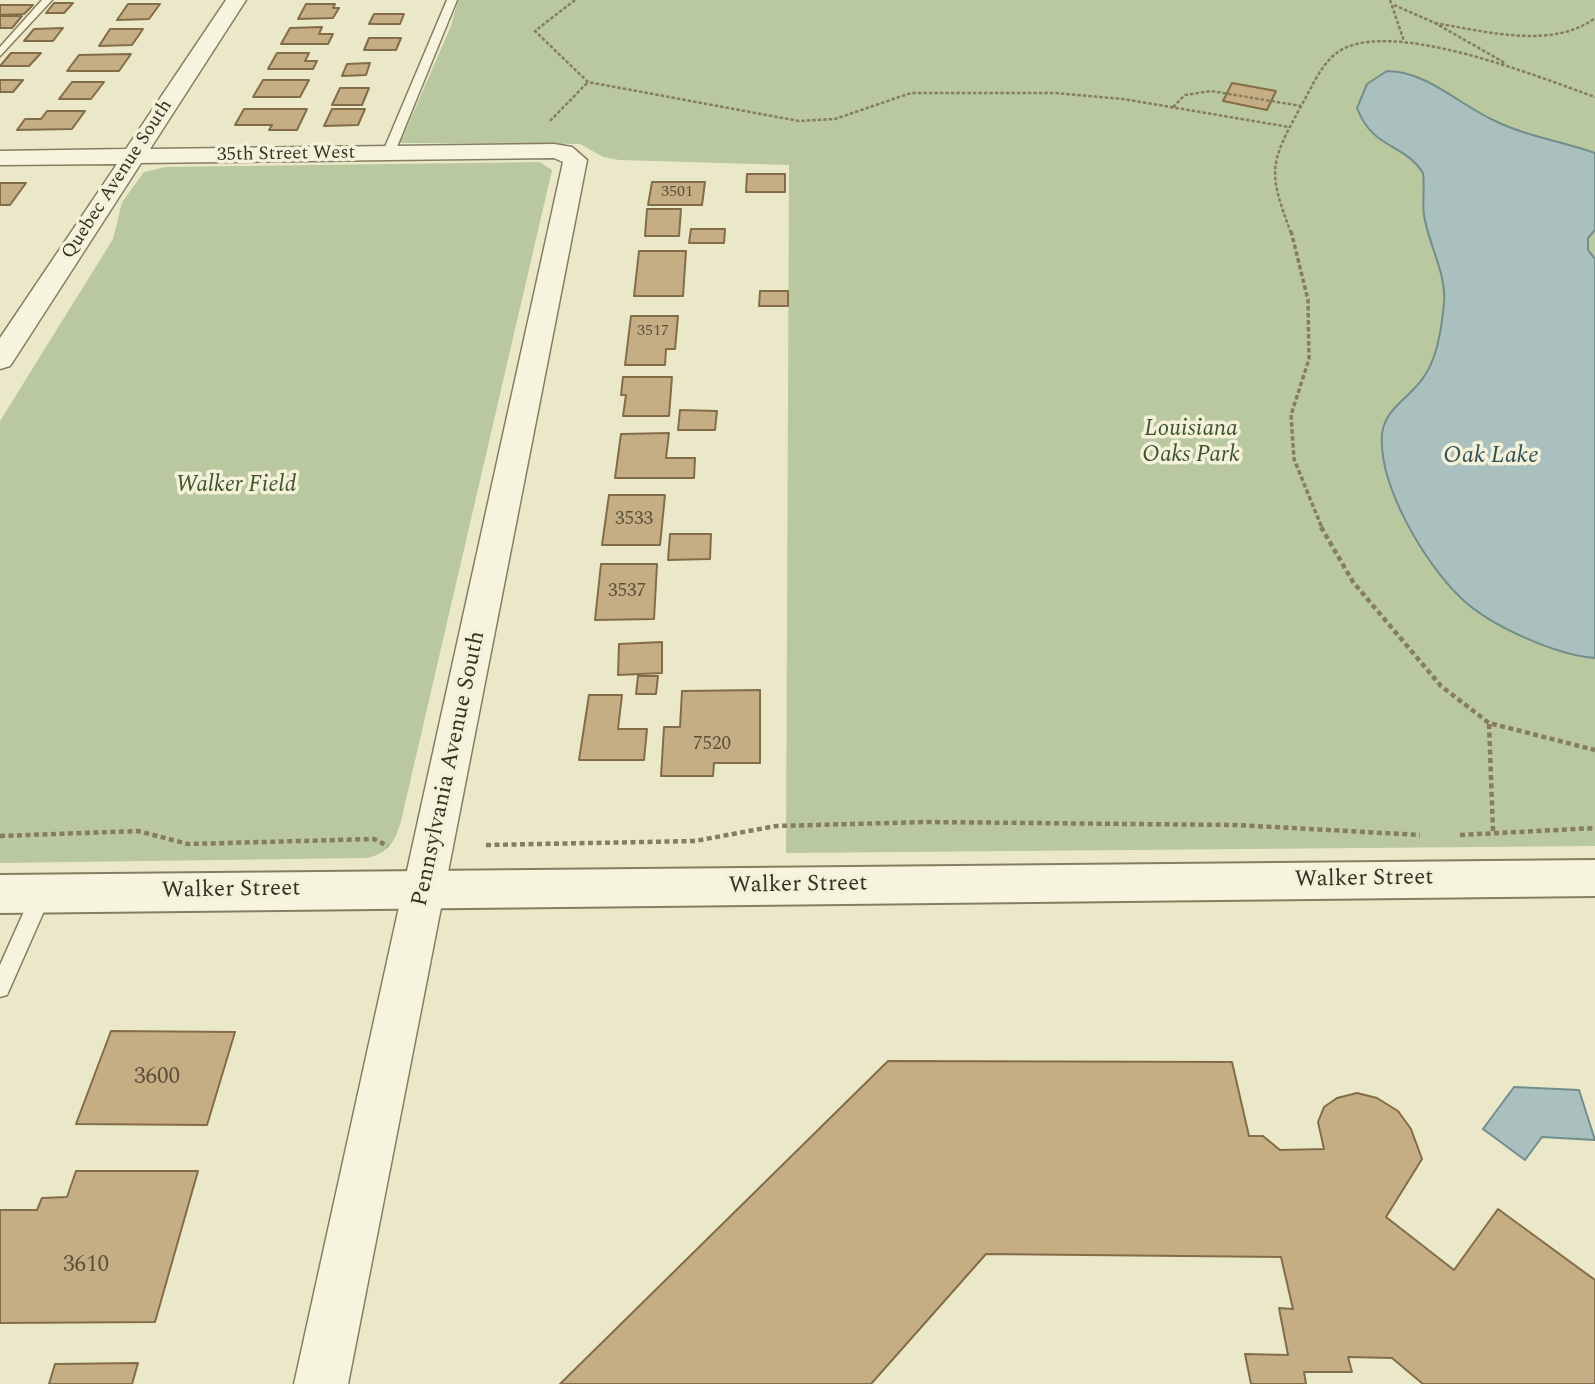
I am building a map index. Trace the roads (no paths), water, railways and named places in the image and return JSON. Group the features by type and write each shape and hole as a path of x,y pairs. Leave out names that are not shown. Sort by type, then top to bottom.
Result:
{"street":[{"name":"Quebec Avenue South","path":"0,360 236,0"},
{"name":"35th Street West","path":"0,158 388,153 556,154"},
{"name":"Pennsylvania Avenue South","path":"321,1384 576,165 556,154"},
{"name":"Walker Street","path":"0,894 429,870 1595,878"}],"lane":[{"path":"0,53 47,0"},
{"path":"388,153 452,0"},
{"path":"0,988 42,893"}],"water":[{"name":"Oak Lake","path":"1387,71 1429,82 1505,126 1595,153 1595,230 1588,238 1588,250 1595,259 1595,658 1543,645 1506,628 1473,608 1433,565 1406,522 1396,499 1383,454 1384,425 1388,416 1420,382 1429,367 1441,331 1444,292 1424,215 1423,173 1415,163 1371,132 1357,108 1367,84"},
{"path":"1514,1087 1579,1090 1595,1140 1542,1137 1525,1160 1483,1129"}],"park label":[{"name":"Louisiana Oaks Park","path":"1191,443"},
{"name":"Walker Field","path":"236,486"}]}
